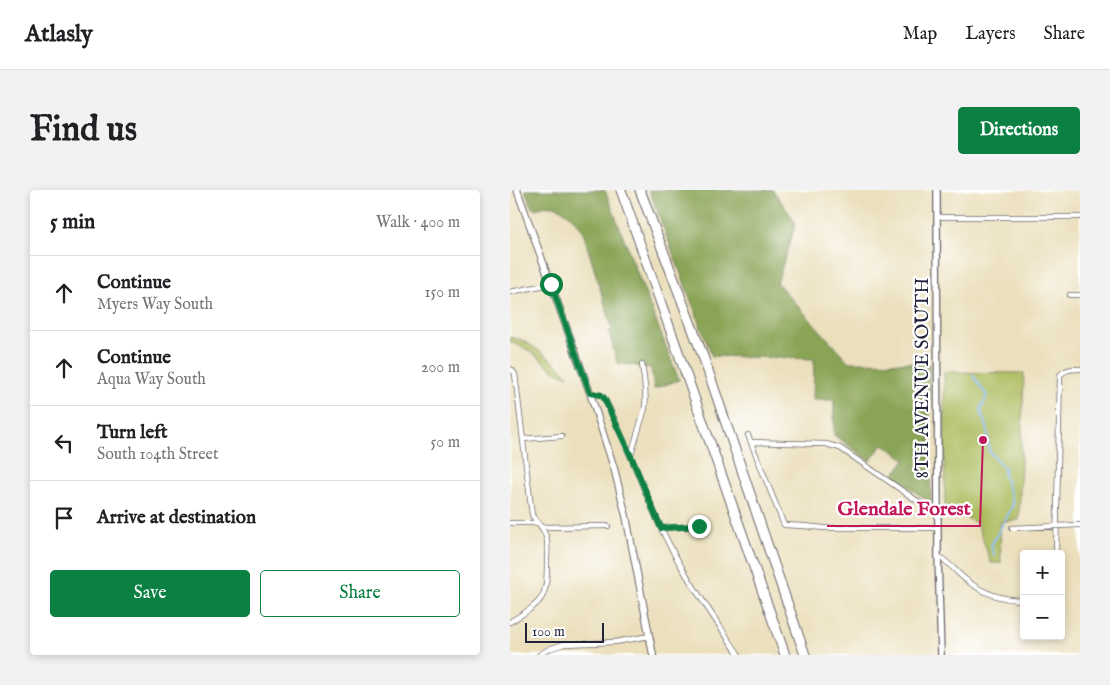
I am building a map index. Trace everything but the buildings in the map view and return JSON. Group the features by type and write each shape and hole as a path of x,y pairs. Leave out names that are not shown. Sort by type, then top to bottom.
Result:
{"highway":[{"path":"621,190 785,655"},
{"path":"640,190 704,359 805,655"}],"main road":[{"path":"517,190 590,393 621,492 653,655"}],"street":[{"name":"8TH AVENUE SOUTH","path":"937,190 938,556 941,655"},
{"path":"937,217 1080,218"},
{"path":"510,292 551,284"},
{"path":"1070,295 1080,295"},
{"path":"630,454 645,408 646,388 642,364"},
{"path":"1056,550 1060,375 1068,369 1080,370"},
{"path":"510,622 534,607 541,600 547,582 546,536 541,527 536,523 530,506 515,374 511,370"},
{"path":"590,393 601,395 604,398 661,528 689,578 739,655"},
{"path":"748,435 784,525 824,528 938,528"},
{"path":"523,439 562,436"},
{"path":"751,442 826,444 840,448 938,515"},
{"path":"510,522 536,523"},
{"path":"1012,528 1080,525"},
{"path":"541,527 608,526"},
{"path":"661,528 699,526"},
{"path":"938,556 948,562 966,580 982,590 995,596 1020,600"},
{"path":"539,655 564,644 615,642 650,636"}],"green space":[{"path":"525,190 605,190 679,380 654,389 651,368 617,363 609,332 612,328 582,229 576,221 557,207 532,208"},
{"path":"649,190 773,190 796,223 777,283 849,362 929,363 931,503 893,476 905,459 883,444 870,461 834,435 834,400 813,400 814,359 712,356"},
{"path":"510,337 522,340 533,347 554,362 568,376 554,370 529,351 510,342"},
{"path":"944,372 1024,373 1019,520 1000,522 1001,563 991,563 977,523 945,508"}],"waterway":[{"path":"973,375 987,396 981,408 982,416 987,426 989,451 1004,468 1004,475 1012,500 1012,507 991,546 994,555"}],"place":[{"name":"Glendale Forest","path":"983,440"}],"route":[{"path":"551,284 590,393 601,395 604,398 661,528 699,526"}]}
